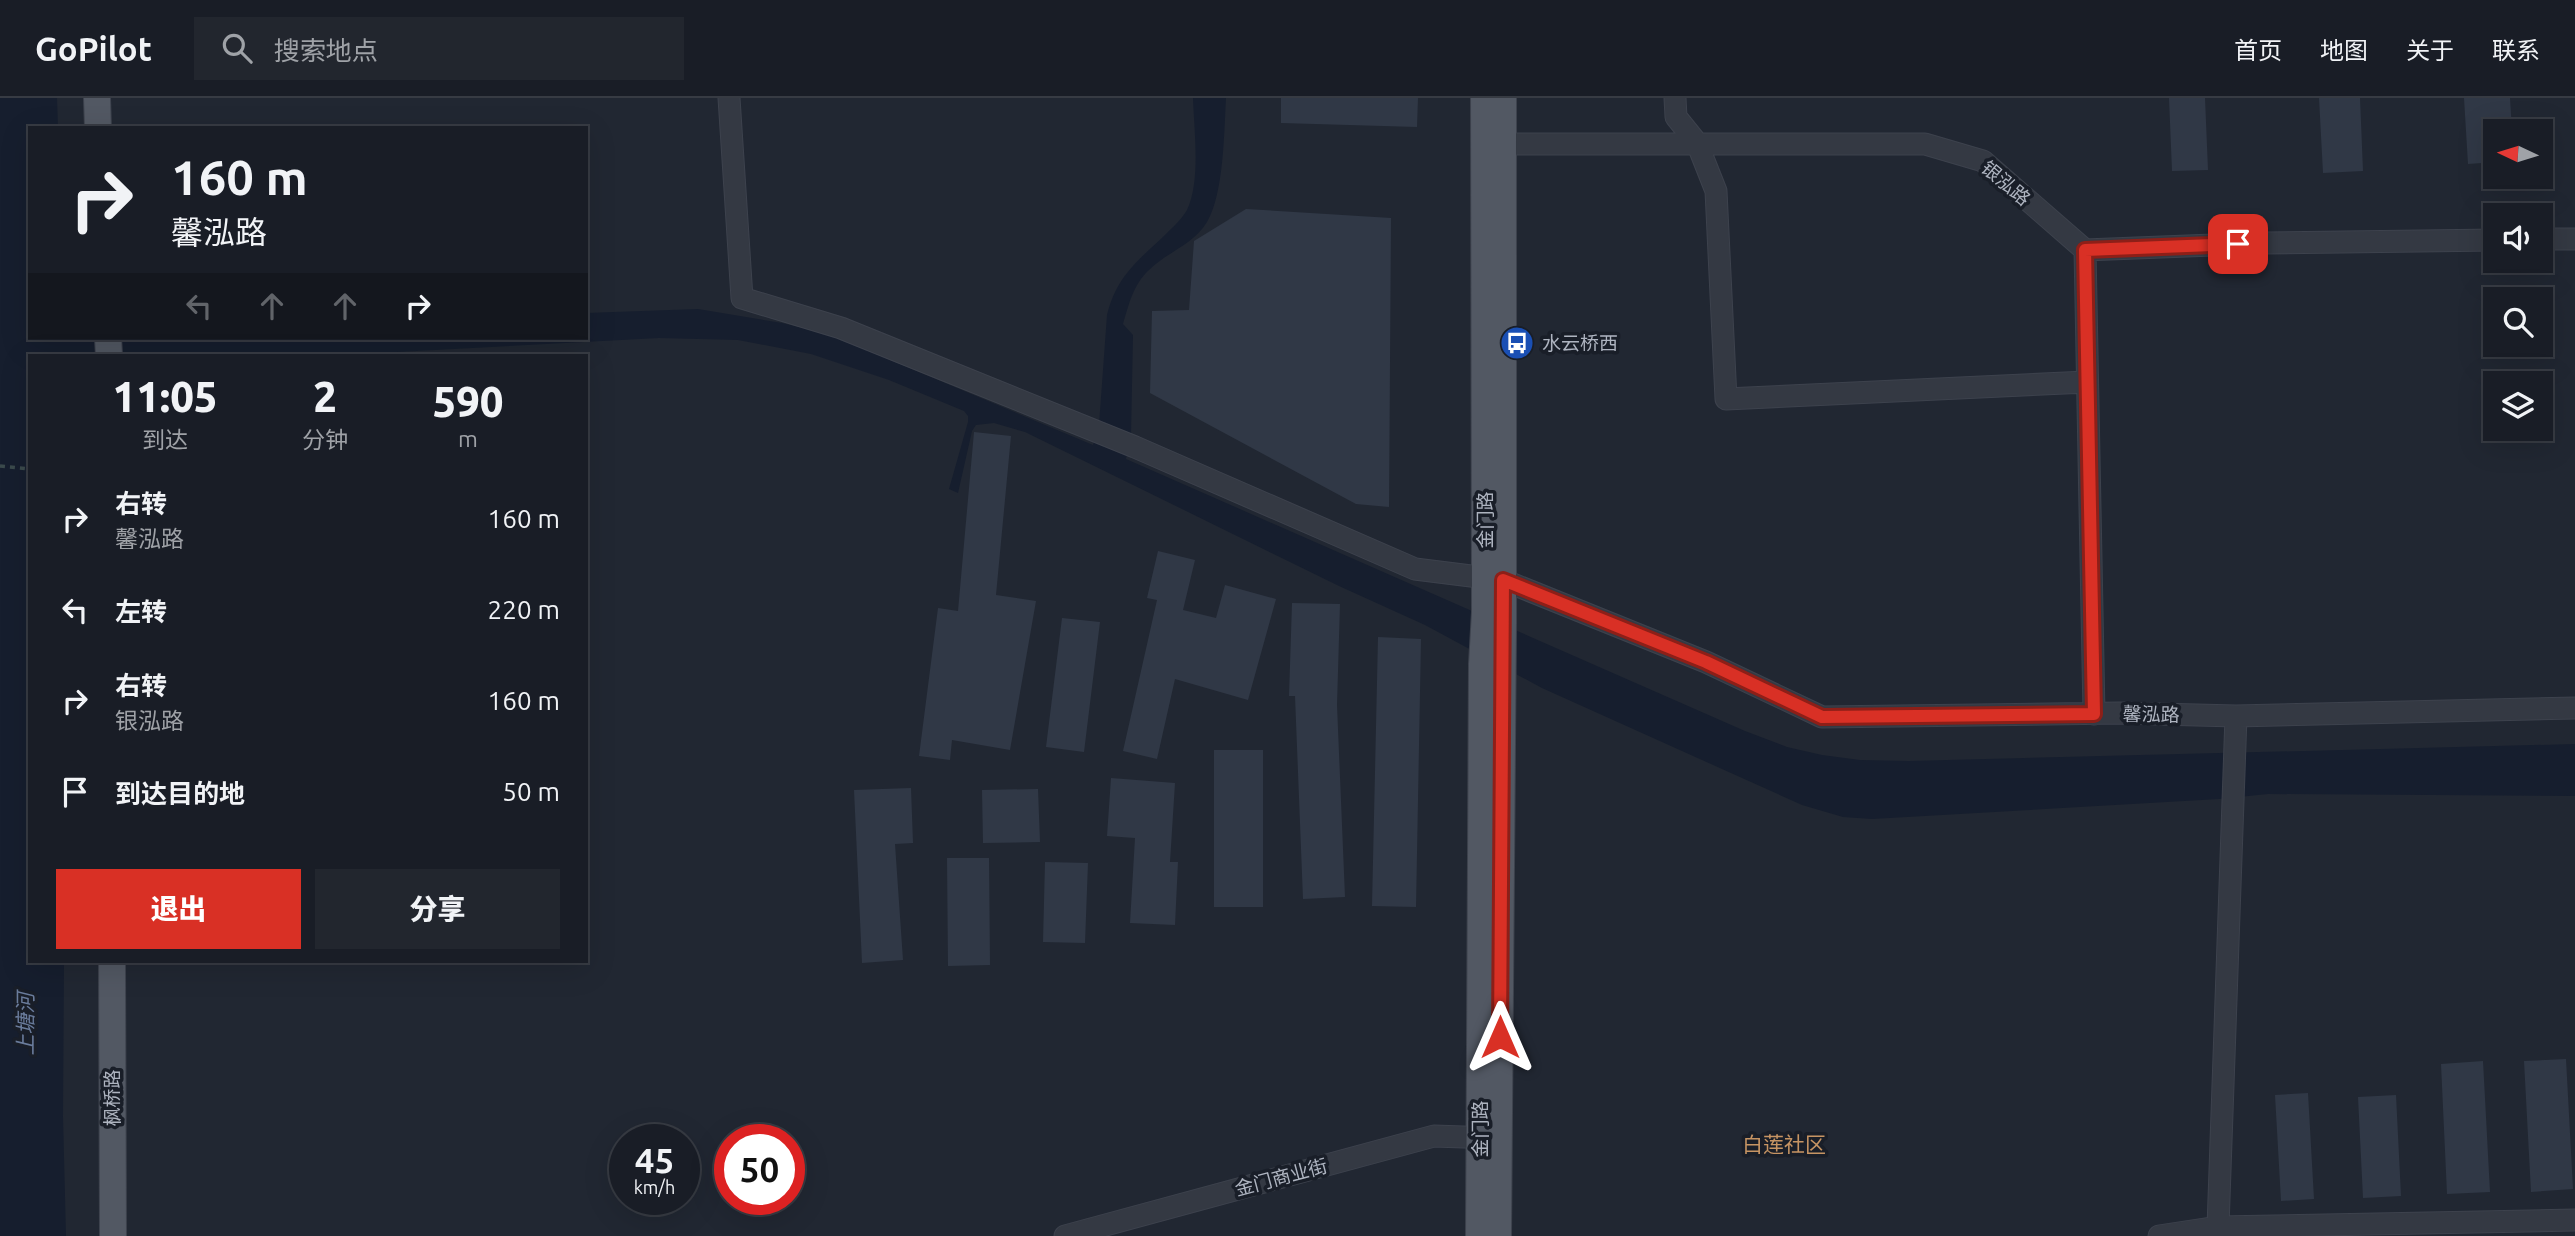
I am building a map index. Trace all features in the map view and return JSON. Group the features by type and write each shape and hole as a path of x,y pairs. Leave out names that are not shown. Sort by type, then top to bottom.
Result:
{"main road":[{"path":"97,98 99,126"},
{"name":"金门路","path":"1484,98 1494,579"},
{"name":"金门路","path":"1479,1236 1489,1138 1492,668 1503,98"},
{"name":"枫桥路","path":"112,963 113,1236"},
{"name":"金门路","path":"1489,1138 1498,1236"}],"street":[{"name":"馨泓路","path":"729,98 742,298 841,328 1135,447 1415,569 1494,579 1706,662 1822,717 2094,714 2236,716 2575,708"},
{"path":"1675,98 1676,117 1697,143 1716,191 1726,399 2087,382"},
{"name":"银泓路","path":"1503,144 1925,144 1983,160 2085,250"},
{"path":"2553,239 2575,239"},
{"path":"2094,714 2085,250 2263,243 2483,240"},
{"path":"2219,1232 2231,801 2236,716"},
{"name":"金门商业街","path":"1065,1236 1434,1136 1489,1138"},
{"path":"2159,1236 2575,1220"}],"path":[{"path":"0,466 28,469"}],"water":[{"name":"上塘河","path":"0,98 57,98 58,126 28,126 28,340 588,340 588,313 698,309 782,323 828,334 1093,445 1099,425 1107,315 1111,301 1130,270 1187,210 1195,170 1193,98 1226,98 1222,162 1213,210 1195,237 1156,264 1139,282 1123,324 1133,335 1131,434 1126,459 1745,731 1787,747 1822,755 1860,760 1909,761 2575,744 2575,796 2268,794 1872,819 1843,817 1802,805 1542,688 1425,625 1339,586 1025,432 994,423 976,425 972,431 958,493 949,489 968,422 964,411 889,380 811,354 738,340 659,338 360,354 28,354 28,963 64,963 63,1117 66,1236 0,1236"}],"building":[{"path":"1281,98 1418,98 1417,127 1281,123"},
{"path":"2169,98 2205,98 2208,170 2172,171"},
{"path":"2319,98 2360,98 2363,171 2323,173"},
{"path":"2464,98 2510,98 2511,119 2483,119 2483,163 2468,164"},
{"path":"1246,209 1391,218 1389,507 1356,504 1150,393 1152,311 1189,310 1194,241"},
{"path":"974,432 1011,436 996,595 1036,601 1010,750 952,740 950,760 919,756 938,608 958,611"},
{"path":"1158,551 1195,560 1183,610 1216,618 1225,585 1276,599 1248,700 1175,679 1157,759 1123,751 1157,600 1147,598"},
{"path":"1292,603 1340,604 1337,705 1345,897 1303,899 1295,696 1289,696"},
{"path":"1062,618 1100,622 1084,752 1046,747"},
{"path":"1378,637 1421,639 1416,907 1372,906"},
{"path":"1214,750 1263,750 1263,907 1214,907"},
{"path":"1111,778 1175,783 1170,862 1178,862 1175,925 1130,923 1135,838 1107,836"},
{"path":"911,788 913,843 895,844 903,960 862,963 854,790"},
{"path":"1038,789 1040,842 983,843 982,790"},
{"path":"947,858 989,858 990,965 948,966"},
{"path":"1045,862 1088,863 1085,943 1043,942"},
{"path":"2566,1059 2573,1189 2531,1192 2524,1061"},
{"path":"2483,1061 2490,1192 2447,1194 2441,1064"},
{"path":"2308,1093 2314,1199 2281,1201 2275,1095"},
{"path":"2396,1095 2401,1196 2363,1198 2358,1097"}],"place":[{"name":"水云桥西","path":"1517,343"}],"district":[{"name":"白莲社区","path":"1784,1144"}],"route":[{"path":"1500,1037 1503,580 1706,662 1822,717 2094,714 2085,250 2238,244"}]}
